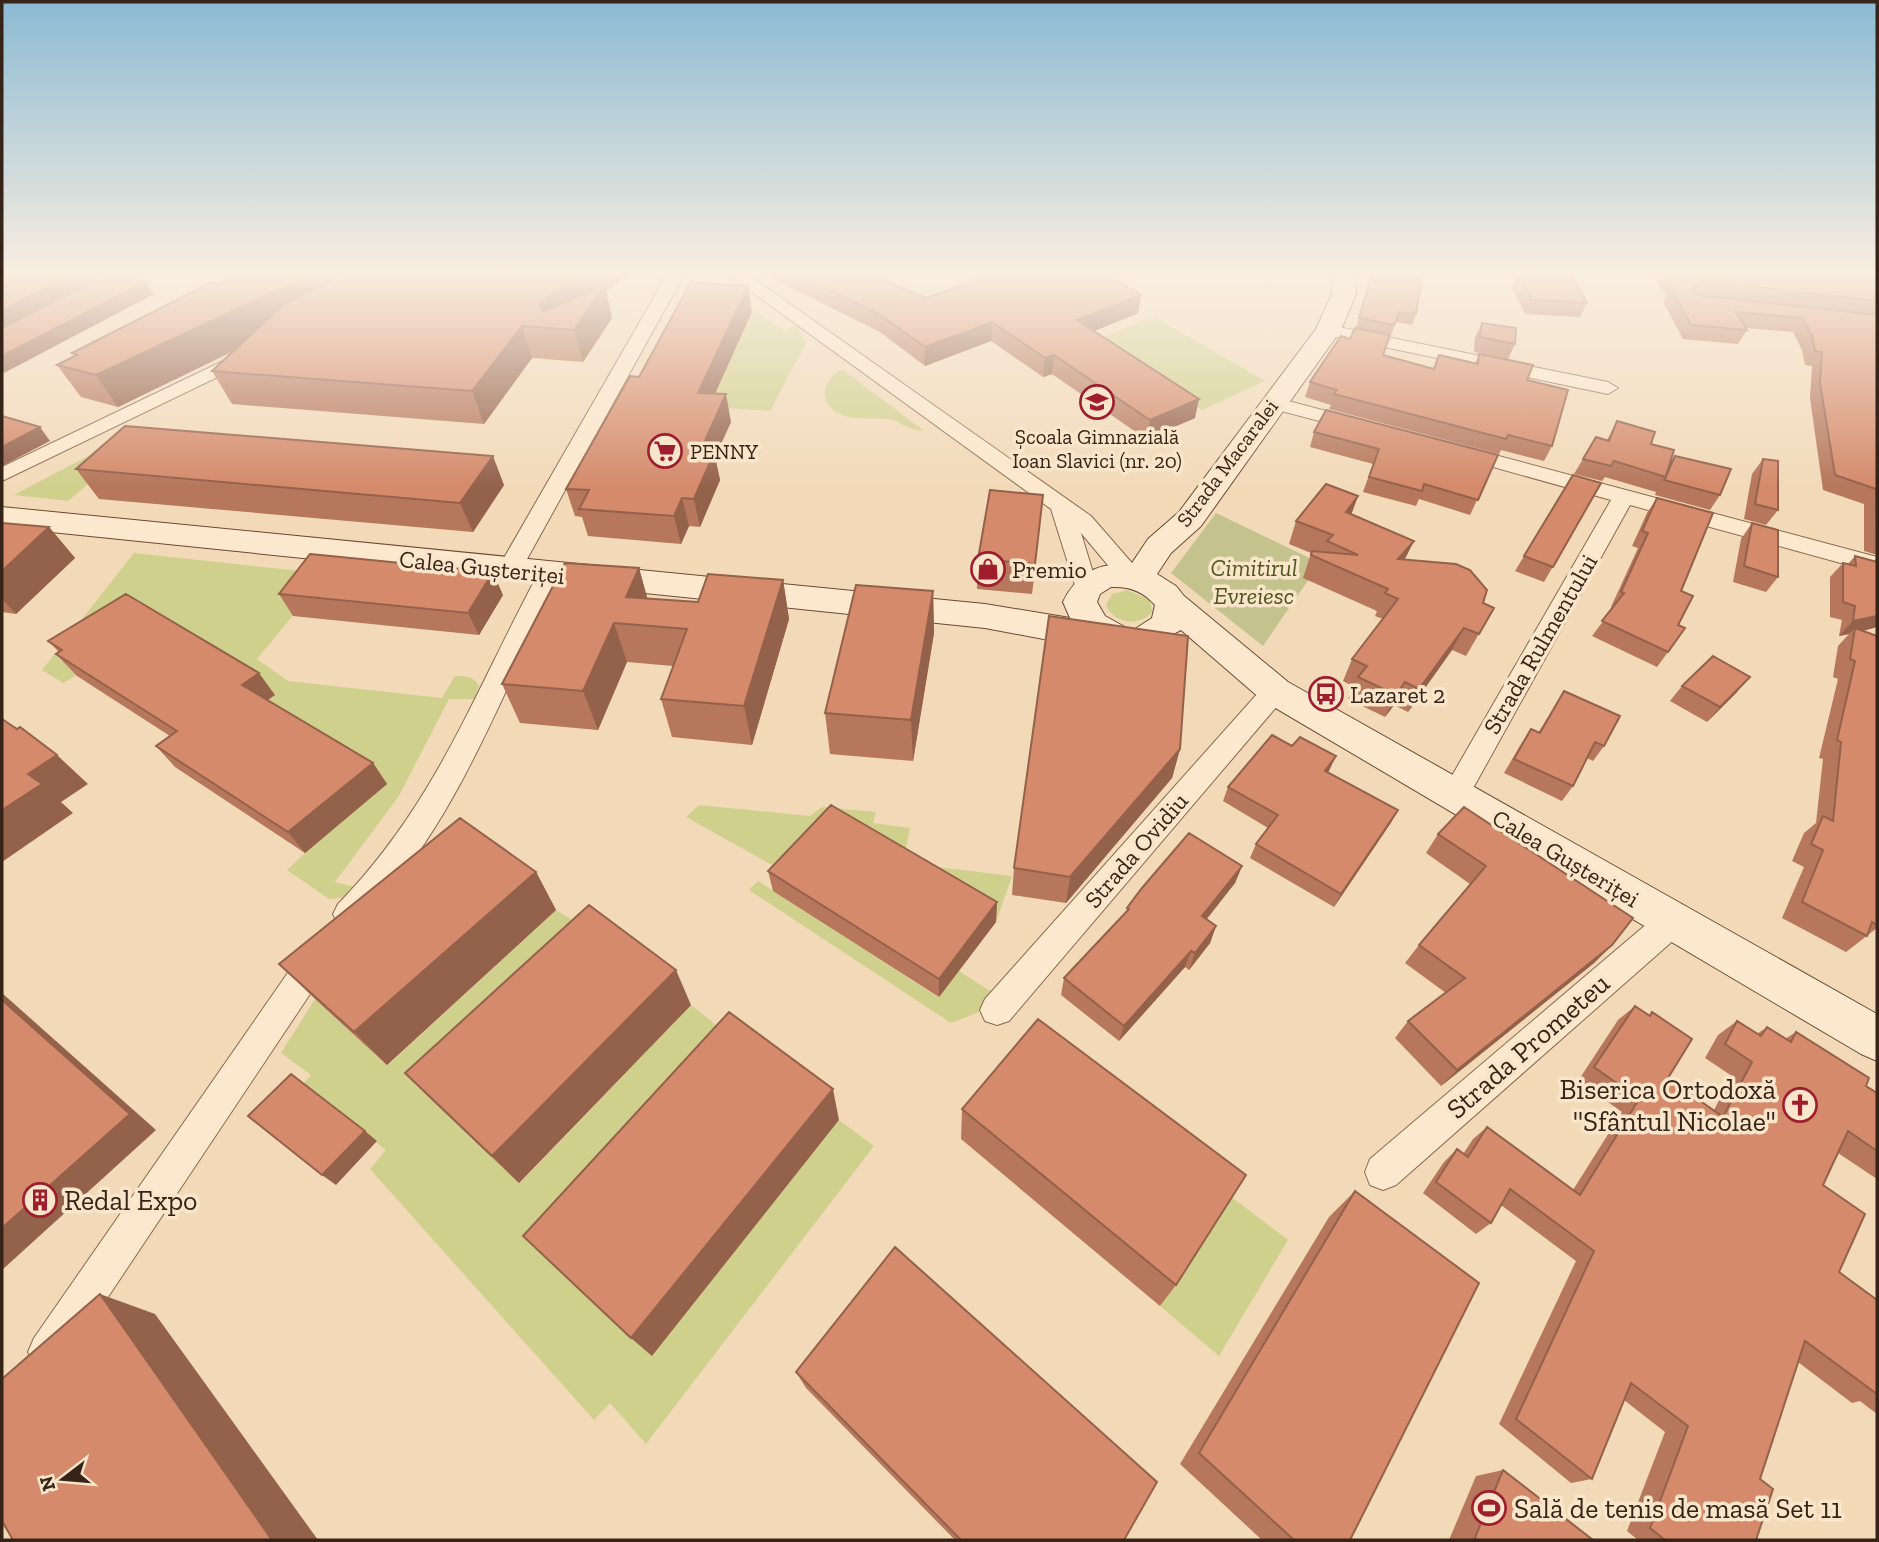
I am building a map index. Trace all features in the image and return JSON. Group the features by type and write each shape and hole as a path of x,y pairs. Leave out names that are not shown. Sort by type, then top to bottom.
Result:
{"main road":[{"name":"Strada Macaralei","path":"1135,577 1159,546 1190,519 1318,343"},
{"name":"Calea Gușteriței","path":"2,517 1004,619 1054,629 1104,632"},
{"path":"1135,577 1161,589 1172,604 1168,624 1146,636 1125,637 1104,632 1086,619 1083,596 1104,578 1135,577"},
{"name":"Calea Gușteriței","path":"1004,619 1058,610 1083,596"},
{"name":"Calea Gușteriței","path":"1172,604 1265,684"},
{"name":"Calea Gușteriței","path":"1146,636 1265,684 1877,1039"}],"street":[{"path":"509,570 637,343"},
{"path":"832,343 1083,521 1135,577"},
{"path":"1391,343 1608,388"},
{"path":"2,475 269,345"},
{"path":"1273,402 1384,432"},
{"path":"1437,446 1877,565"},
{"name":"Strada Rulmentului","path":"1456,793 1624,496"},
{"path":"1062,508 1083,596"},
{"path":"32,1376 338,925 377,884 430,813 470,739 550,574"},
{"name":"Strada Ovidiu","path":"997,1010 1265,684"},
{"name":"Strada Prometeu","path":"1384,1172 1673,922"}],"green space":[{"path":"739,343 806,343 770,411 709,407"},
{"path":"1096,343 1200,343 1265,381 1202,410"},
{"path":"842,369 924,431 889,419 850,417 836,412 826,401 825,394 829,381"},
{"path":"107,446 131,447 68,501 14,495"},
{"name":"Cimitirul Evreiesc","path":"1216,513 1320,563 1263,646 1171,573"},
{"path":"134,553 327,574 257,659 288,681 442,698 455,676 475,680 479,686 475,699 449,699 399,796 335,882 363,889 347,897 329,899 287,870 305,853 258,707 274,694 81,673 63,683 42,670"},
{"path":"1127,590 1150,600 1152,612 1147,617 1127,621 1121,620 1110,611 1106,605 1112,594"},
{"path":"699,805 810,816 822,807 876,812 873,823 910,828 903,863 1012,876 996,922 820,818 772,865 686,817"},
{"path":"758,881 938,997 959,971 995,994 979,1012 951,1023 749,890"},
{"path":"556,910 608,942 520,1183 691,1005 741,1045 652,1356 839,1120 874,1146 646,1444 610,1403 594,1420 370,1169 386,1150 303,1084 311,1075 281,1053 315,999 388,1065"},
{"path":"1230,1196 1288,1240 1219,1356 1160,1306"}],"building":[{"path":"2,343 27,343 2,356"},
{"path":"92,343 164,343 96,375 57,365 77,355 72,353"},
{"path":"242,343 509,343 472,391 212,371"},
{"path":"658,343 721,343 698,393 726,394 700,452 714,453 694,499 682,498 674,516 579,509 589,490 566,489 630,376 639,377"},
{"path":"919,343 936,343 925,347"},
{"path":"1023,343 1112,343 1199,399 1150,420 1054,355 1045,358"},
{"path":"1336,343 1387,343 1383,355 1434,369 1439,355 1478,364 1479,354 1533,365 1527,380 1568,390 1552,446 1508,435 1506,439 1334,394 1337,390 1310,382"},
{"path":"1813,343 1877,343 1877,536 1876,489 1835,475 1820,383 1822,352 1815,351"},
{"path":"1326,410 1498,455 1478,500 1424,484 1422,491 1369,477 1379,449 1314,432"},
{"path":"2,416 40,427 2,447"},
{"path":"1617,421 1655,432 1651,444 1674,450 1666,476 1675,456 1731,469 1720,495 1664,480 1666,477 1614,461 1611,466 1583,459 1596,437 1609,441"},
{"path":"125,426 493,456 460,503 76,469"},
{"path":"1763,459 1778,461 1778,510 1755,504"},
{"path":"1573,475 1601,483 1553,567 1524,556"},
{"path":"1326,484 1358,496 1346,512 1414,541 1398,559 1456,564 1470,570 1487,590 1483,603 1494,608 1479,634 1464,628 1419,689 1405,682 1396,695 1358,677 1367,666 1352,659 1398,599 1385,593 1388,589 1311,555 1312,551 1358,555 1327,541 1333,535 1296,521"},
{"path":"990,490 1043,495 1035,564 978,559"},
{"path":"1657,498 1713,513 1681,591 1693,596 1678,625 1685,628 1668,652 1602,621 1624,593 1621,592 1648,533 1642,531"},
{"path":"2,523 49,527 2,571"},
{"path":"1752,523 1778,530 1778,577 1744,566"},
{"path":"310,554 493,572 468,613 279,594"},
{"path":"1855,556 1877,562 1877,616 1853,621 1855,606 1843,602 1843,563 1856,566"},
{"path":"565,563 639,568 626,597 698,602 708,574 783,580 744,706 661,699 687,629 614,623 583,691 502,684"},
{"path":"856,585 933,591 911,720 825,713"},
{"path":"126,594 259,673 242,685 373,763 288,832 156,746 177,731 56,654 62,650 48,641"},
{"path":"1049,616 1188,636 1180,749 1070,877 1014,868"},
{"path":"1855,628 1877,636 1877,925 1872,922 1867,936 1802,902 1823,850 1811,844 1823,816 1833,821 1841,742 1837,740 1855,661 1850,659"},
{"path":"1713,656 1750,677 1720,707 1682,686"},
{"path":"1564,691 1620,716 1604,746 1595,742 1573,786 1514,759 1531,729 1540,733"},
{"path":"2,719 17,729 20,727 57,755 28,774 42,784 2,810"},
{"path":"1272,735 1292,746 1300,737 1336,756 1325,771 1398,810 1341,894 1256,844 1278,815 1228,787"},
{"path":"831,805 997,902 939,979 768,871"},
{"path":"1464,807 1633,918 1612,945 1457,1070 1408,1021 1465,978 1419,945 1486,866 1438,834"},
{"path":"460,818 536,872 354,1032 279,964"},
{"path":"1189,833 1242,866 1202,916 1216,926 1195,953 1191,951 1124,1026 1064,978 1129,909 1127,908 1142,888"},
{"path":"589,905 676,970 492,1156 405,1073"},
{"name":"Redal Expo","path":"2,1000 130,1114 2,1228"},
{"path":"1635,1006 1650,1016 1652,1012 1692,1039 1668,1078 1723,1117 1752,1062 1725,1044 1737,1021 1761,1036 1767,1027 1791,1042 1796,1032 1869,1078 1866,1086 1877,1093 1877,1151 1848,1131 1823,1185 1865,1214 1839,1272 1877,1300 1877,1394 1805,1341 1760,1479 1773,1489 1756,1540 1665,1540 1650,1528 1688,1426 1631,1383 1592,1479 1516,1419 1594,1251 1510,1189 1491,1223 1436,1182 1457,1149 1468,1157 1487,1127 1580,1195 1639,1099 1594,1067"},
{"path":"729,1012 833,1089 631,1338 523,1236"},
{"path":"1038,1019 1246,1175 1176,1285 962,1109"},
{"path":"291,1074 365,1131 322,1175 248,1116"},
{"path":"1355,1191 1479,1283 1350,1540 1294,1540 1199,1453"},
{"path":"895,1247 1157,1482 1124,1540 961,1540 796,1372"},
{"path":"100,1294 272,1540 13,1540 2,1521 2,1379"},
{"path":"1503,1470 1593,1540 1474,1540"}],"place":[{"name":"Școala Gimnazială Ioan Slavici (nr. 20)","path":"1097,402"},
{"name":"PENNY","path":"665,451"},
{"name":"Premio","path":"988,569"},
{"name":"Lazaret 2","path":"1326,694"},
{"name":"Biserica Ortodoxă \"Sfântul Nicolae\"","path":"1800,1105"},
{"name":"Redal Expo","path":"40,1200"},
{"name":"Sală de tenis de masă Set 11","path":"1489,1508"}]}
